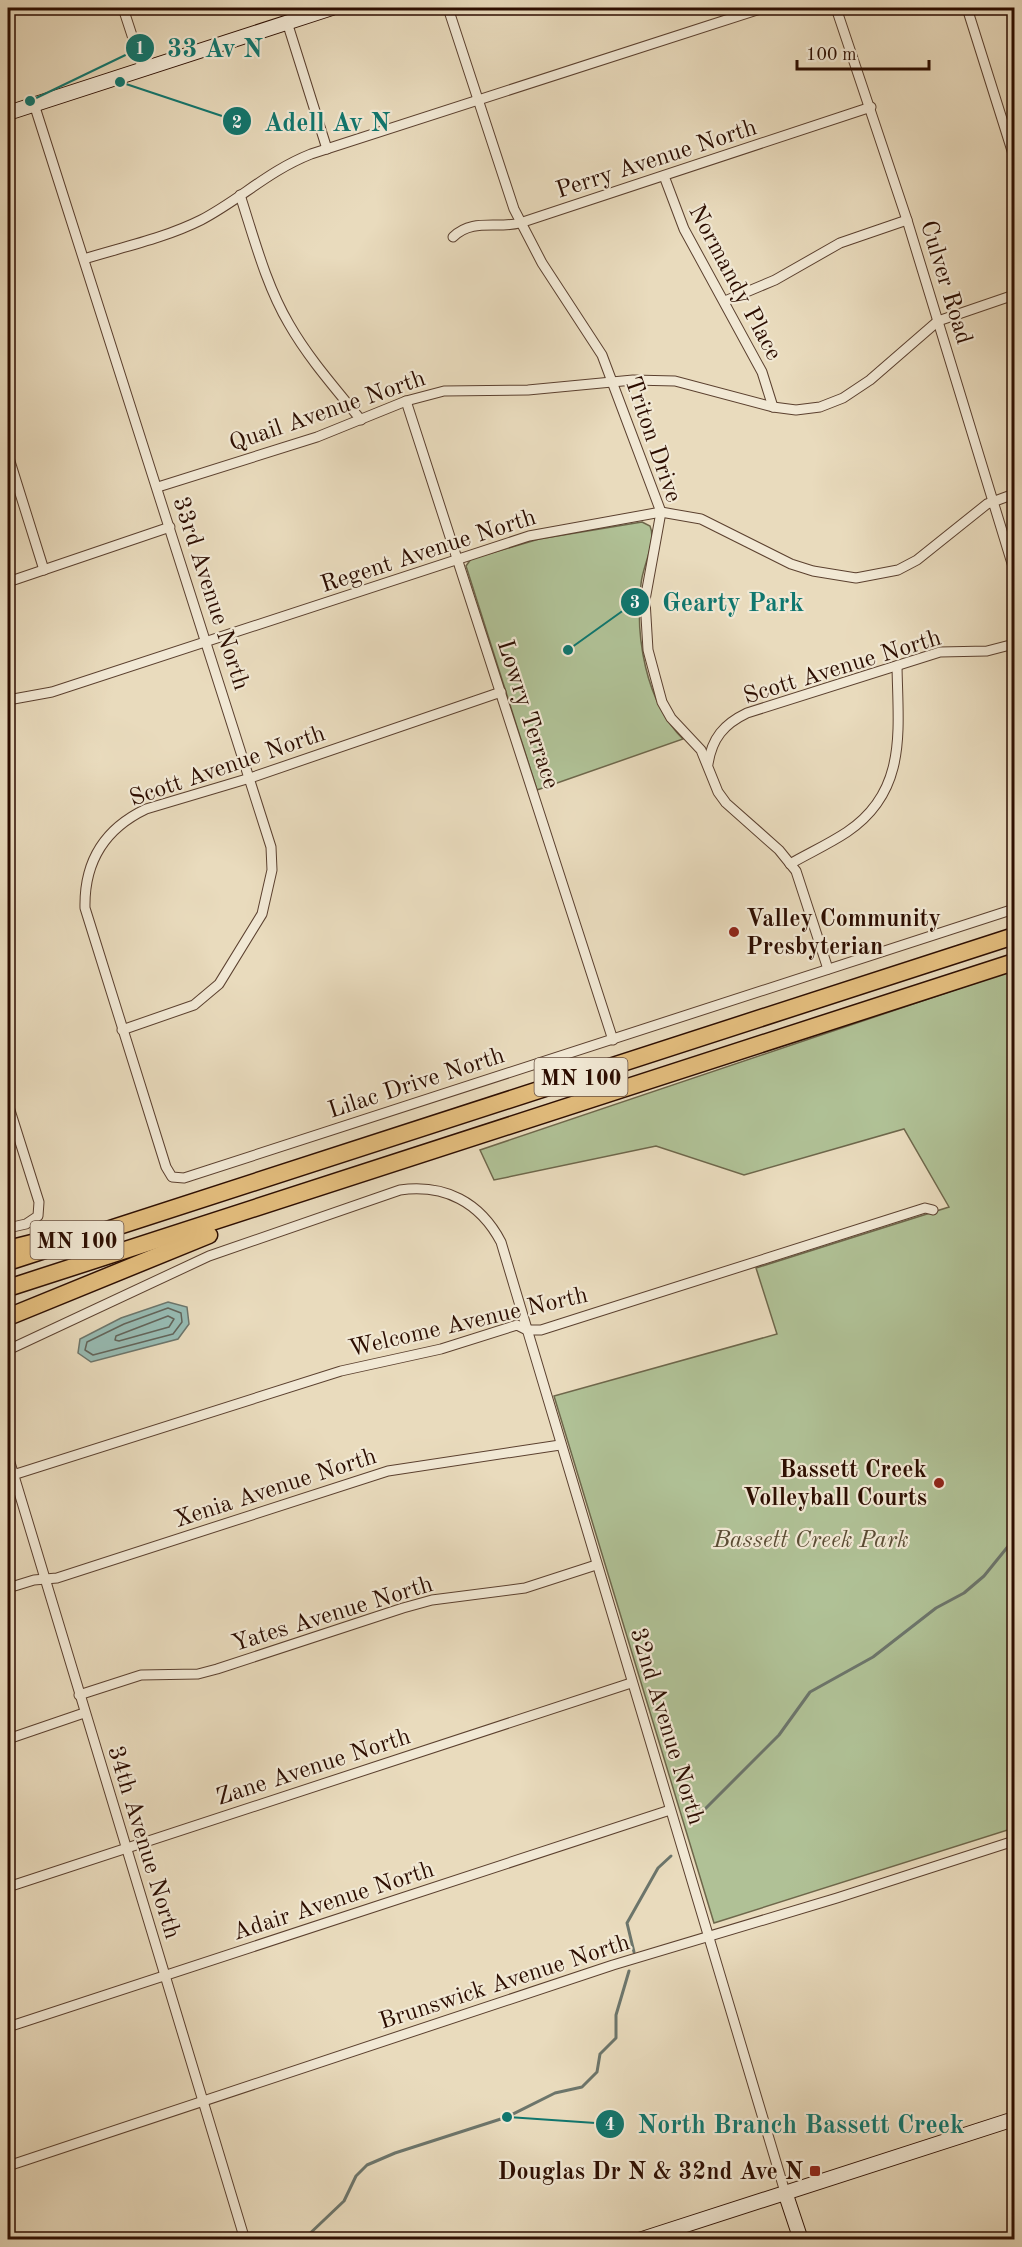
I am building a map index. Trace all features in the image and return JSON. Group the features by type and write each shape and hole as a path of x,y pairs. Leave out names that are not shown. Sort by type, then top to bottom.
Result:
{"highway":[{"name":"MN 100","path":"8,1262 1014,936"},
{"name":"MN 100","path":"8,1288 1014,962"},
{"path":"8,1317 184,1244 257,1218 324,1186"},
{"path":"8,1248 147,1217"}],"street":[{"path":"123,8 143,69"},
{"path":"8,113 332,8"},
{"name":"Triton Drive","path":"448,8 476,100 520,223 542,263 602,355 661,512 645,600 652,671 662,702 671,718 701,750 715,785 726,803 779,850 796,871 828,969"},
{"path":"84,259 181,229 202,219 289,163 763,8"},
{"name":"Culver Road","path":"836,8 907,220 1014,570"},
{"path":"967,8 1014,158"},
{"path":"287,22 327,149"},
{"name":"33rd Avenue North","path":"34,104 266,825 272,870 262,914 252,934 231,968 205,999 183,1011 122,1030"},
{"name":"Perry Avenue North","path":"453,237 472,225 508,226 520,223 871,107"},
{"name":"Normandy Place","path":"664,176 684,229 762,372 772,407"},
{"path":"240,195 274,294 288,323 306,351 361,420"},
{"path":"724,301 775,280 840,243 907,220"},
{"name":"Quail Avenue North","path":"158,487 317,437 406,401 444,391 528,390 614,382 685,382 772,407 807,409 843,398 870,380 938,321 1014,295"},
{"name":"Lowry Terrace","path":"406,401 613,1040"},
{"path":"8,455 44,570"},
{"name":"Regent Avenue North","path":"8,700 52,692 529,536 661,512 700,519 791,564 813,572 855,578 898,570 917,560 993,501 1014,494"},
{"path":"8,582 170,526"},
{"name":"Scott Avenue North","path":"708,765 716,738 734,719 940,652 987,651 1014,644"},
{"path":"790,864 848,831 878,802 888,784 898,743 897,666"},
{"name":"Scott Avenue North","path":"172,1177 166,1167 85,908 86,881 94,856 103,841 130,817 146,809 250,778 501,692"},
{"name":"Lilac Drive North","path":"172,1177 184,1178 1014,909"},
{"path":"8,1104 39,1202 38,1216 26,1224 8,1228"},
{"name":"32nd Avenue North","path":"8,1350 209,1257 400,1190 430,1188 461,1197 477,1208 492,1225 501,1242 631,1683 801,2240"},
{"name":"Welcome Avenue North","path":"13,1475 341,1371 441,1349 517,1325 527,1330 541,1330 925,1208 933,1210"},
{"name":"Xenia Avenue North","path":"8,1588 34,1580 57,1578 388,1471 560,1444"},
{"name":"34th Avenue North","path":"8,1456 245,2240"},
{"name":"Yates Avenue North","path":"79,1695 141,1675 198,1674 432,1600 525,1588 596,1565"},
{"name":"Zane Avenue North","path":"8,1887 631,1683"},
{"path":"8,1739 84,1713"},
{"name":"Adair Avenue North","path":"8,2027 670,1810"},
{"name":"Brunswick Avenue North","path":"8,2166 451,2018 1014,1841"},
{"path":"639,2240 1014,2120"}],"green space":[{"path":"642,522 650,526 652,539 642,577 640,625 642,646 651,687 670,724 683,739 537,790 466,566 471,559 539,539"},
{"name":"Bassett Creek Park","path":"1014,970 1014,1828 714,1923 554,1396 777,1334 756,1268 949,1207 904,1129 744,1175 656,1146 494,1180 480,1150"}],"water":[{"path":"168,1302 187,1307 189,1324 178,1339 91,1362 78,1353 80,1339 121,1318"}],"waterway":[{"path":"698,1816 779,1735 810,1692 873,1657 936,1608 964,1593 984,1576 1014,1539"},
{"path":"634,1952 627,1923 658,1868 671,1856"},
{"path":"303,2240 344,2201 356,2176 367,2165 395,2153 507,2117 555,2093 582,2087 597,2072 600,2054 616,2038 616,2015 629,1971"}],"place":[{"name":"Adell Av N","path":"120,82"},
{"name":"33 Av N","path":"30,101"},
{"name":"Gearty Park","path":"568,650"},
{"name":"Valley Community Presbyterian","path":"734,932"},
{"name":"Bassett Creek Volleyball Courts","path":"939,1483"},
{"name":"North Branch Bassett Creek","path":"507,2117"},
{"name":"Douglas Dr N & 32nd Ave N","path":"815,2171"}]}
